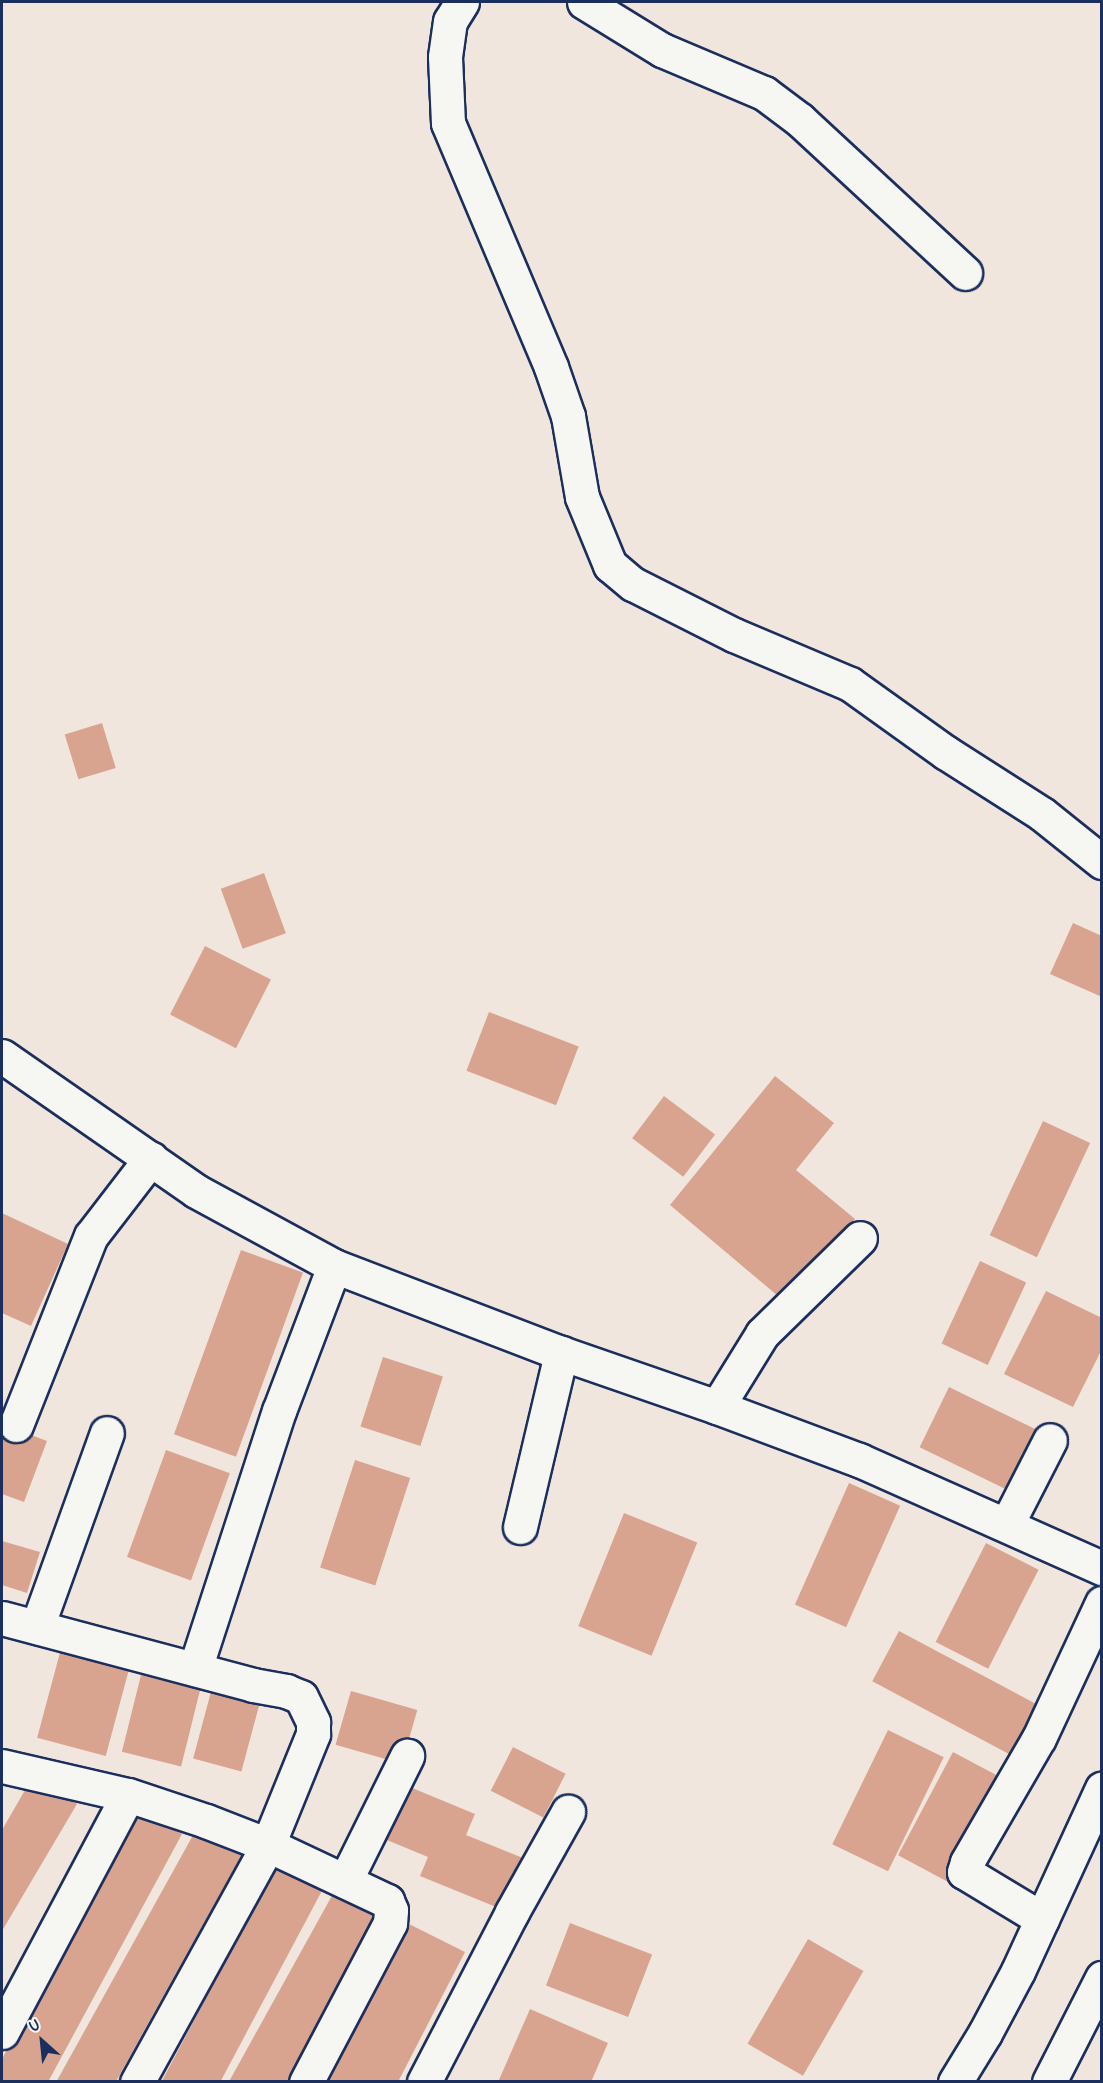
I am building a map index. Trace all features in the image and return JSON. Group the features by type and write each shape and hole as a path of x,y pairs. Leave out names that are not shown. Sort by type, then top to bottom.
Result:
{"street":[{"path":"462,2 450,21 445,57 448,123 551,367 568,416 582,497 610,565 633,584 734,635 850,684 945,752 1042,814 1101,862"},
{"path":"584,2 662,50 764,93 800,120 965,273"},
{"path":"2,1056 196,1191 334,1266 561,1353 717,1407 859,1460 1007,1524 1101,1568"},
{"path":"16,1425 91,1236 151,1158"},
{"path":"717,1407 762,1334 860,1238"},
{"path":"195,1669 279,1411 334,1266"},
{"path":"520,1527 561,1353"},
{"path":"36,1628 107,1433"},
{"path":"1007,1524 1050,1440"},
{"path":"1042,1919 964,1872 967,1862 1039,1738 1101,1603"},
{"path":"2,1618 286,1691 301,1697 313,1722 313,1734 268,1845 137,2082"},
{"path":"345,1881 406,1756"},
{"path":"2,1766 128,1795 268,1845 387,1901 391,1910 390,1923 306,2082"},
{"path":"955,2082 985,2033 1042,1919 1101,1788"},
{"path":"2,2032 128,1795"},
{"path":"424,2082 568,1812"},
{"path":"1050,2082 1101,1978"}],"building":[{"path":"102,723 116,768 78,779 65,734"},
{"path":"264,873 286,933 243,949 221,889"},
{"path":"1073,923 1102,936 1102,997 1050,974"},
{"path":"205,946 271,980 236,1048 170,1015"},
{"path":"489,1012 579,1046 556,1105 466,1071"},
{"path":"775,1076 834,1123 796,1170 855,1219 785,1302 670,1205"},
{"path":"664,1096 715,1135 683,1177 632,1138"},
{"path":"1043,1121 1090,1143 1037,1257 990,1235"},
{"path":"2,1213 68,1244 31,1326 2,1313"},
{"path":"241,1250 303,1273 236,1457 174,1434"},
{"path":"980,1261 1026,1283 988,1365 942,1343"},
{"path":"1046,1291 1102,1318 1102,1349 1073,1407 1004,1374"},
{"path":"383,1357 443,1376 420,1446 360,1426"},
{"path":"949,1387 1046,1434 1017,1495 920,1447"},
{"path":"2,1424 47,1441 24,1502 2,1494"},
{"path":"166,1450 230,1473 191,1580 127,1557"},
{"path":"355,1460 410,1478 375,1585 320,1567"},
{"path":"849,1483 900,1506 846,1627 795,1605"},
{"path":"624,1513 697,1543 652,1656 578,1626"},
{"path":"2,1541 40,1552 27,1593 2,1585"},
{"path":"986,1543 1039,1570 988,1669 936,1642"},
{"path":"899,1631 1039,1705 1012,1756 872,1681"},
{"path":"62,1645 131,1663 106,1756 37,1738"},
{"path":"141,1675 200,1690 181,1766 122,1752"},
{"path":"212,1688 260,1701 241,1771 193,1759"},
{"path":"351,1691 417,1710 402,1764 336,1745"},
{"path":"888,1730 944,1757 888,1871 832,1844"},
{"path":"513,1747 566,1774 543,1817 491,1791"},
{"path":"953,1752 1008,1781 953,1884 898,1855"},
{"path":"32,1778 77,1804 2,1931 2,1830"},
{"path":"405,1785 475,1814 466,1835 523,1858 501,1909 420,1876 428,1857 382,1838"},
{"path":"137,1810 182,1834 48,2082 2,2082 2,2059"},
{"path":"197,1828 242,1853 116,2082 57,2081"},
{"path":"281,1857 327,1881 220,2082 161,2082"},
{"path":"339,1883 384,1908 288,2082 229,2081"},
{"path":"401,1920 465,1952 398,2082 318,2082"},
{"path":"570,1923 652,1955 628,2017 546,1986"},
{"path":"808,1939 863,1971 803,2076 748,2044"},
{"path":"530,2009 608,2043 591,2082 498,2082"}]}
